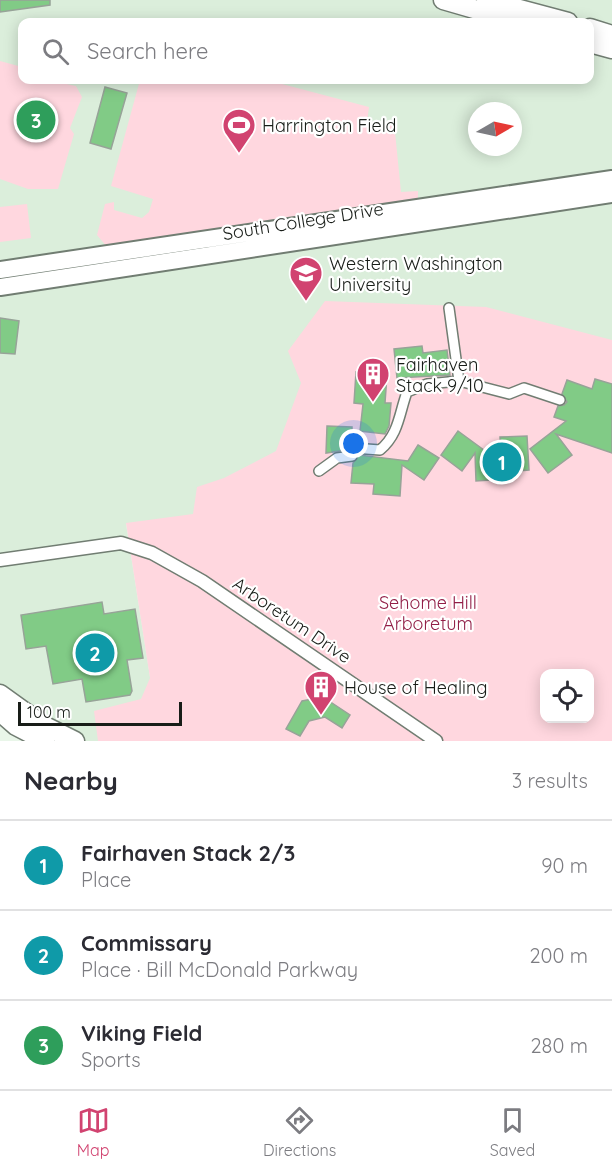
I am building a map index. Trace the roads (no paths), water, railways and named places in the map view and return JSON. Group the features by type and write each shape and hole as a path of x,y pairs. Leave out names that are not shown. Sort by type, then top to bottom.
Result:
{"main road":[{"path":"442,0 505,18"},
{"path":"486,0 553,18"},
{"path":"594,29 612,35"},
{"path":"594,44 612,50"},
{"path":"0,694 43,725 75,741"},
{"path":"0,712 16,726 45,741"}],"street":[{"name":"South College Drive","path":"0,270 612,179"},
{"name":"South College Drive","path":"0,287 612,194"},
{"path":"449,308 459,381"},
{"path":"319,471 337,458 352,456 353,448 380,450 390,441 398,426 407,392 427,384 459,381 509,394 524,388 560,400"},
{"name":"Arboretum Drive","path":"0,560 121,543 152,553 202,581 436,741"}],"place":[{"name":"Viking Field","path":"36,120"},
{"name":"Harrington Field","path":"239,154"},
{"name":"Western Washington University","path":"306,302"},
{"name":"Fairhaven Stack 9/10","path":"373,403"},
{"name":"Fairhaven Stack 2/3","path":"502,462"},
{"name":"Commissary","path":"95,653"},
{"name":"House of Healing","path":"321,716"}],"park label":[{"name":"Sehome Hill Arboretum","path":"428,612"}]}
